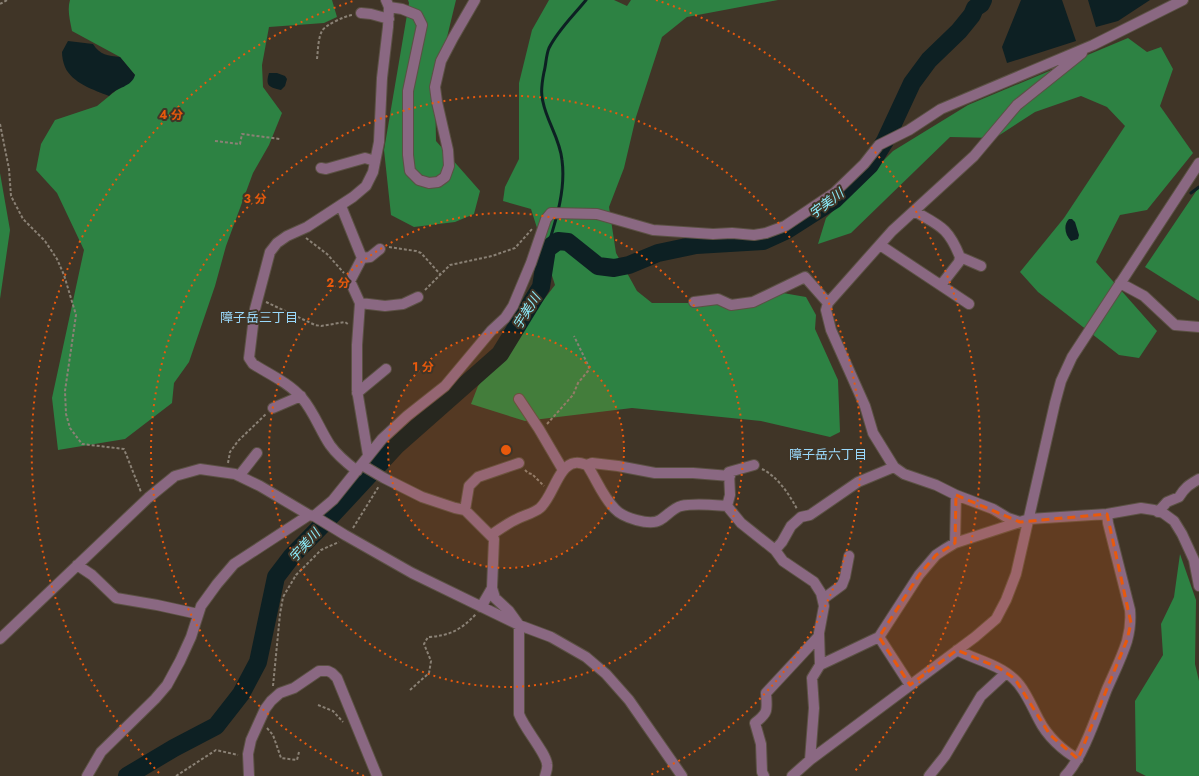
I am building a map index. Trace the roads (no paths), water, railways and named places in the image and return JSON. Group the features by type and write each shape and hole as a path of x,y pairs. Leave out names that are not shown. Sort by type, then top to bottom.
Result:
{"street":[{"path":"475,0 452,38 441,61 436,87 437,102 448,150 449,166 445,177 438,182 429,183 419,180 410,171 408,155 408,90 422,25 417,15 388,4 389,19 382,78 379,142 373,172 366,186 354,197 307,228 287,236 277,243 270,252 255,309 249,358 253,364 293,389 300,396 313,412 315,419 331,447 361,468 422,497 454,508 465,510 491,535 494,540 492,588 495,598 509,611 519,625 519,714 522,722 544,755 547,763 545,776"},
{"path":"87,776 101,752 155,699 167,685 191,637 201,606 234,564 314,516 333,500 361,468 368,455 382,439 407,416 445,386 491,331 505,318 513,306 531,263 546,219 551,213 597,214 653,230 713,234 732,232 754,235 766,233 785,226 834,193 864,164 879,145 908,130 941,109 1093,44 1183,0"},
{"path":"361,13 389,19"},
{"path":"1024,521 1008,518 993,509 956,495 936,485 904,474 894,467 873,433 865,406 831,330 826,310 828,303 892,231 974,156 1017,105 1093,44"},
{"path":"321,168 326,169 365,158 375,160"},
{"path":"792,776 810,760 996,619 1006,600 1016,574 1024,521 1061,381 1072,357 1199,163"},
{"path":"341,206 362,258"},
{"path":"914,211 941,226 948,232 960,257 959,262 941,285"},
{"path":"880,245 969,304"},
{"path":"362,258 370,257 380,249"},
{"path":"960,257 981,266"},
{"path":"362,258 350,281 360,303 357,393 368,455"},
{"path":"694,302 718,299 731,305 753,302 806,277 828,303"},
{"path":"1120,283 1144,296 1175,325 1199,327"},
{"path":"360,303 385,306 403,304 418,297"},
{"path":"357,393 386,369"},
{"path":"273,408 300,396"},
{"path":"519,399 541,431 563,470"},
{"path":"239,476 257,453"},
{"path":"465,510 469,486 478,477 519,463"},
{"path":"491,535 505,525 539,509 548,500 563,470 569,465 576,463 587,465 592,463 611,465 655,473 693,473 730,476"},
{"path":"727,506 730,495 729,472 754,464"},
{"path":"587,465 594,475 603,495 616,511 639,521 654,523 662,520 679,506 698,504 727,506 741,523 775,550 782,561 814,582 821,592 824,606 819,636 820,665"},
{"path":"775,550 782,542 791,526 801,516 810,515 858,482 894,467"},
{"path":"0,639 148,498 175,476 200,469 226,473 239,476 260,486 412,573 519,625 551,637 586,657 606,674 628,700 682,776"},
{"path":"1158,512 1167,502 1180,497 1184,489 1199,479"},
{"path":"955,543 956,495"},
{"path":"810,760 814,708 812,678 820,665 879,637 918,575 936,555 955,543 1024,521 1107,514 1141,508 1158,512 1174,521 1194,560 1199,586"},
{"path":"1064,776 1072,769 1078,759 1127,640 1131,623 1130,610 1107,514"},
{"path":"822,599 842,585 849,556"},
{"path":"77,565 92,575 116,598 198,614"},
{"path":"481,607 492,588"},
{"path":"764,776 762,772 762,744 755,723 765,715 767,708 766,693 819,636"},
{"path":"879,637 910,685"},
{"path":"957,650 999,668 1015,679 1030,700 1040,722 1050,735 1069,754 1078,759"},
{"path":"249,776 248,751 251,740 265,709 280,693 294,688 319,671 328,671 337,678 377,776"},
{"path":"929,776 945,756 981,696 1006,673"}],"water":[{"path":"1021,0 1062,0 1076,41 1007,63 1002,47"},
{"path":"1088,0 1150,0 1118,21 1096,27"},
{"path":"68,41 93,44 101,53 120,57 135,75 133,79 128,85 109,96 78,82 68,73 62,58 62,52"},
{"path":"269,73 277,73 285,76 287,79 285,86 281,90 269,85"},
{"path":"1069,219 1072,219 1075,222 1079,235 1078,239 1071,241 1067,236 1065,227"}],"waterway":[{"path":"547,249 559,205 563,182 563,171 561,152 547,117 541,91 549,48 561,29 586,0"},
{"name":"宇美川","path":"127,776 174,748 216,726 241,694 258,662 276,577 292,556 397,445 500,354 541,287 547,249 558,241 568,242 598,266 614,268 629,265 658,253 696,245 763,241 787,230 834,200 870,165 885,141 912,83 929,60 959,31 972,15 975,8 981,4 983,0"},
{"path":"1191,193 1199,187"}],"district":[{"name":"障子岳三丁目","path":"259,317"},
{"name":"障子岳六丁目","path":"828,454"}]}
